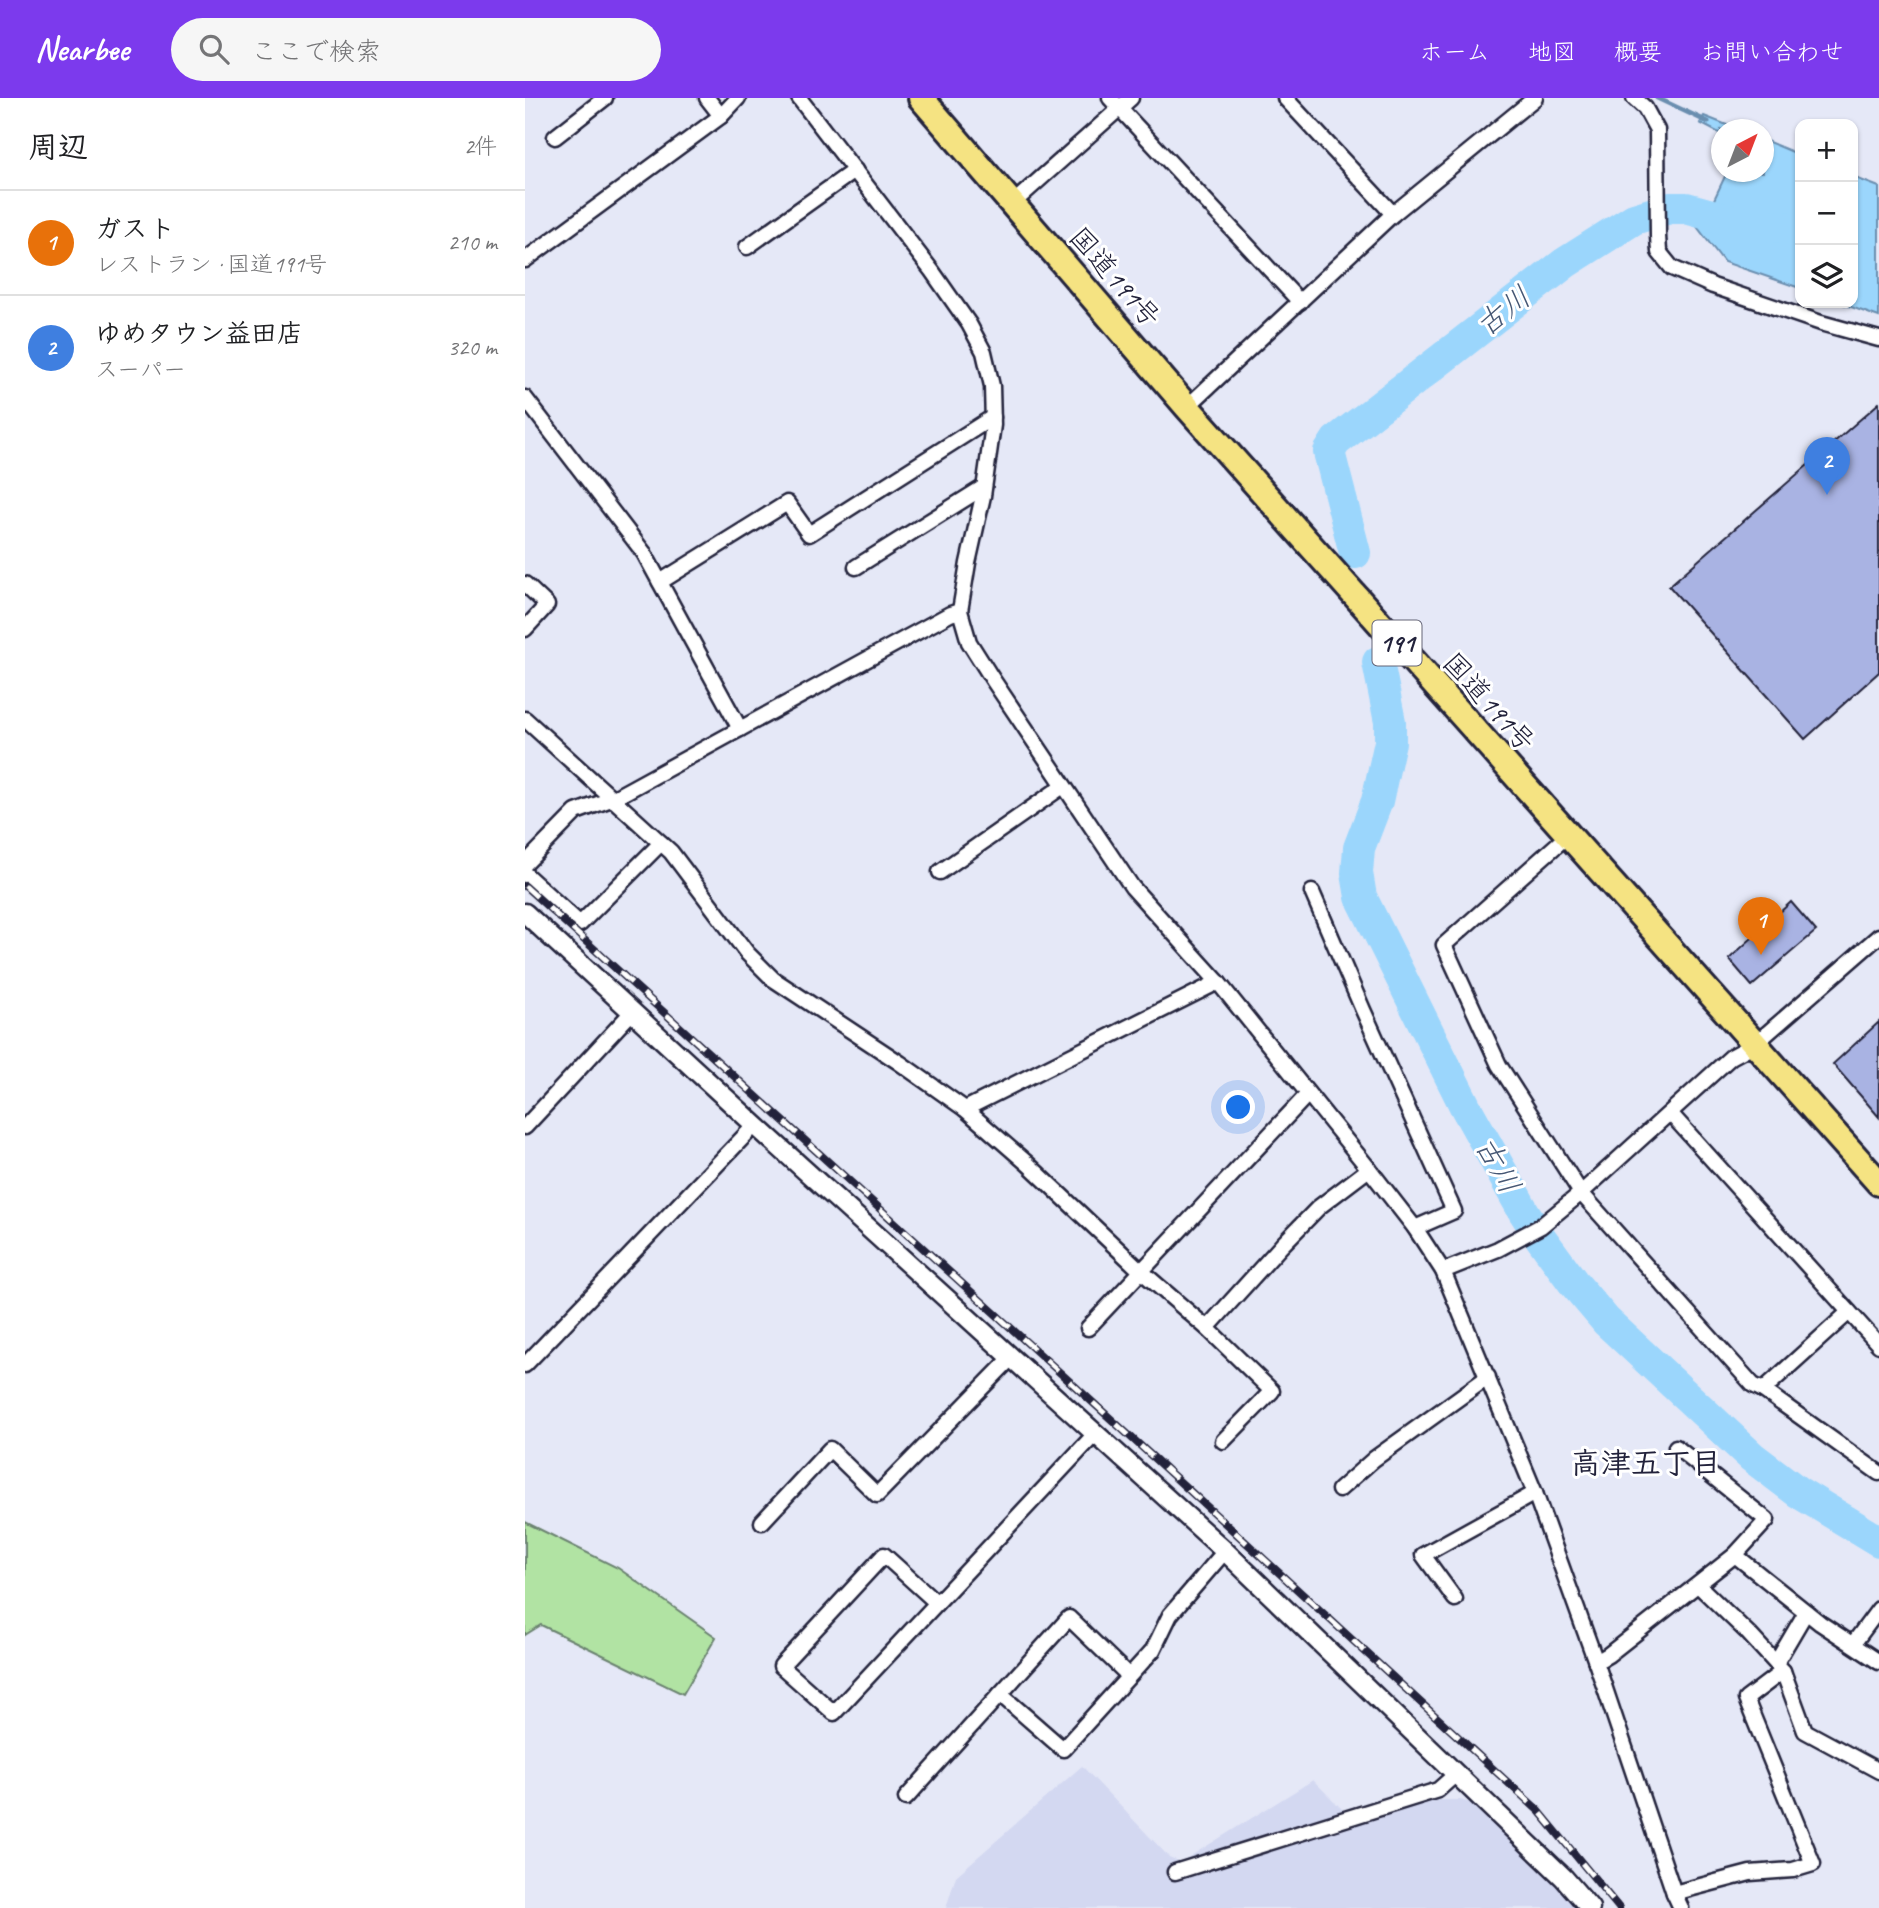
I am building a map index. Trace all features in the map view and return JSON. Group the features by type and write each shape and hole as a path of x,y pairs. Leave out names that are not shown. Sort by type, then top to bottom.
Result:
{"highway":[{"name":"国道191号","path":"921,98 1187,407 1879,1183"}],"street":[{"path":"555,136 605,98"},
{"path":"706,98 721,116"},
{"path":"525,260 721,116 738,98"},
{"path":"799,98 932,271 969,324 984,352 992,386 993,417 984,486 960,611 969,642 1132,887 1217,982 1369,1169 1415,1228 1443,1271 1535,1493 1681,1908"},
{"path":"1013,204 1114,103 1131,98"},
{"path":"1285,98 1393,215"},
{"path":"1187,407 1393,215 1535,98"},
{"path":"1634,98 1645,107 1657,130 1659,252 1672,268 1713,286 1821,323 1879,339"},
{"path":"1114,103 1300,302"},
{"path":"747,247 855,170"},
{"path":"525,398 644,553 740,729"},
{"path":"660,582 787,503 809,534 993,417"},
{"path":"856,567 984,486"},
{"path":"525,584 547,605 525,629"},
{"path":"525,864 576,812 614,798 950,614 960,611"},
{"path":"525,719 671,852 747,953 773,979 965,1109 1207,1328 1272,1391 1223,1441"},
{"path":"940,872 1063,786"},
{"path":"1569,835 1444,945 1499,1065 1581,1193 1753,1385 1879,1473"},
{"path":"525,874 580,924 661,843"},
{"path":"1312,892 1454,1212 1415,1228"},
{"path":"527,917 1225,1551 1564,1878 1590,1908"},
{"path":"1443,1271 1541,1226 1731,1057 1755,1044 1879,936"},
{"path":"965,1109 1217,982"},
{"path":"525,1127 633,1011"},
{"path":"1088,1328 1308,1094"},
{"path":"1669,1113 1879,1345"},
{"path":"525,1365 755,1125"},
{"path":"1207,1328 1319,1207 1369,1169"},
{"path":"1763,1390 1849,1311"},
{"path":"762,1522 830,1449 877,1495 1011,1357"},
{"path":"1339,1490 1374,1459 1488,1377"},
{"path":"937,1603 884,1555 781,1666 834,1713 937,1603 1095,1434"},
{"path":"1595,1662 1608,1655 1735,1555 1767,1520 1676,1447"},
{"path":"1455,1599 1423,1555 1535,1493"},
{"path":"1000,1694 1063,1749 1153,1650 1170,1615 1225,1551"},
{"path":"1735,1555 1806,1612 1879,1662"},
{"path":"1698,1585 1780,1667 1805,1731 1879,1771"},
{"path":"1853,1644 1879,1609"},
{"path":"1674,1893 1750,1873 1793,1870 1813,1864 1746,1699 1780,1667 1806,1612"},
{"path":"906,1798 1069,1618 1128,1675"},
{"path":"1175,1872 1438,1790 1457,1774"}],"shaded area":[{"path":"1082,1766 1169,1857 1181,1862 1313,1780 1343,1810 1352,1826 1429,1800 1460,1800 1475,1804 1541,1865 1582,1908 946,1908 956,1876"}],"green space":[{"path":"525,1522 618,1568 716,1637 683,1694 541,1625 525,1635"}],"water":[{"path":"1704,116 1712,119 1711,129 1700,123"},
{"path":"1774,144 1795,153 1795,286 1724,262 1691,219 1678,217 1677,197 1711,206 1722,182 1774,182"},
{"path":"1858,179 1879,187 1879,317 1854,308 1858,308"}],"building":[{"path":"1879,403 1879,672 1805,739 1669,586"},
{"path":"1791,902 1816,931 1752,986 1729,959"},
{"path":"1879,1022 1879,1117 1833,1064"}],"waterway":[{"path":"1657,98 1708,122"},
{"name":"古川","path":"1355,553 1329,452 1336,441 1565,263 1634,219 1670,208 1686,208 1733,221 1795,228"},
{"name":"古川","path":"1378,662 1390,722 1390,742 1377,801 1359,848 1357,873 1361,897 1465,1106 1524,1212 1573,1282 1606,1321 1752,1457 1798,1492 1879,1541"}],"railway":[{"path":"525,886 1539,1811 1619,1908"}],"place":[{"name":"ゆめタウン益田店","path":"1827,495"},
{"name":"ガスト","path":"1761,955"}],"district":[{"name":"高津五丁目","path":"1646,1463"}]}
